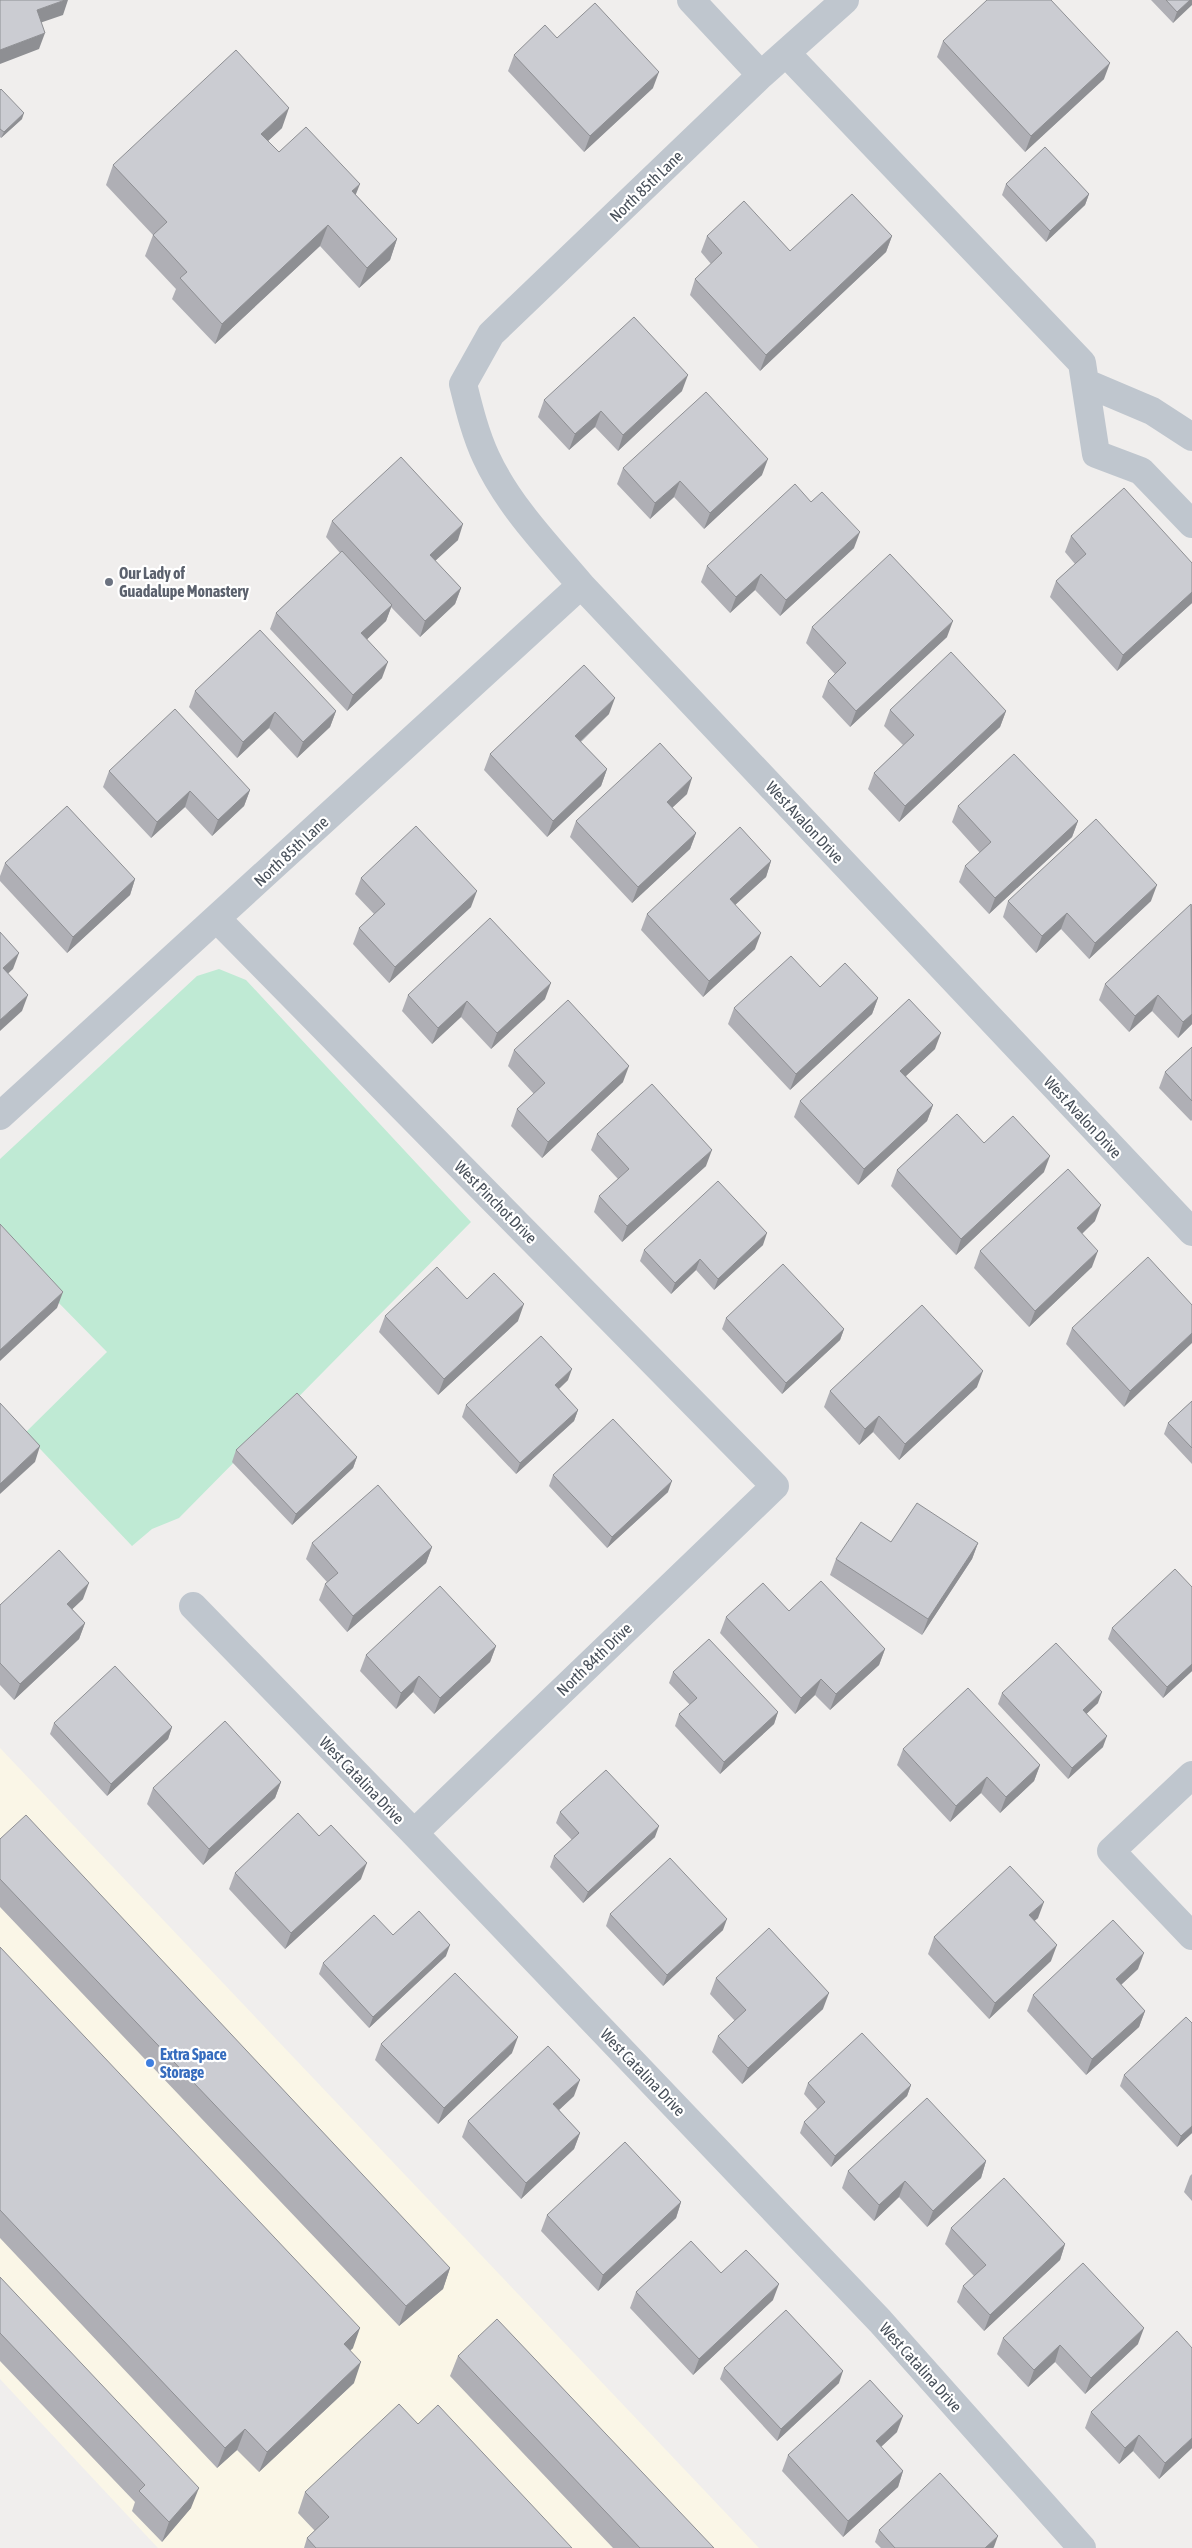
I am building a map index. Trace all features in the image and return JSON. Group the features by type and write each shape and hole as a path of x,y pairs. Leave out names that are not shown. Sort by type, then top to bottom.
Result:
{"street":[{"path":"691,0 761,75"},
{"name":"North 85th Lane","path":"463,384 491,334 761,75 787,54 845,0"},
{"path":"787,54 1082,363 1096,454 1141,471 1192,524"},
{"path":"1086,383 1152,411 1192,437"},
{"name":"West Avalon Drive","path":"463,384 473,425 486,457 518,511 581,585 1192,1232"},
{"name":"North 85th Lane","path":"0,1116 581,585"},
{"name":"West Pinchot Drive","path":"217,919 775,1486"},
{"name":"North 84th Drive","path":"414,1833 775,1486"},
{"name":"West Catalina Drive","path":"193,1606 414,1833 880,2321 1082,2548"},
{"path":"1192,1775 1111,1851 1192,1936"}],"shaded area":[{"name":"Extra Space Storage","path":"0,1748 759,2548 158,2548 0,2379"}],"green space":[{"path":"219,969 246,980 471,1222 179,1518 152,1529 132,1546 25,1433 107,1352 0,1243 0,1159 197,976"}],"building":[{"path":"0,0 65,0 37,10 45,33 0,50"},
{"path":"987,0 1051,0 1110,63 1031,136 943,41"},
{"path":"1166,0 1190,0 1177,12"},
{"path":"595,3 659,72 590,136 514,55 545,25 557,38"},
{"path":"236,50 289,108 261,134 279,152 306,127 360,184 352,191 397,239 367,268 328,225 222,324 180,278 187,272 153,235 167,222 113,165"},
{"path":"1,89 24,113 4,132 0,129"},
{"path":"1045,147 1089,194 1050,231 1006,184"},
{"path":"852,194 892,236 766,355 695,279 722,253 707,236 744,201 790,251"},
{"path":"634,317 688,375 623,435 601,411 575,434 544,400"},
{"path":"706,392 768,459 710,513 680,481 655,503 623,468"},
{"path":"401,457 463,524 430,555 461,588 425,621 332,521"},
{"path":"795,484 811,502 822,492 860,532 786,600 761,574 736,597 707,566"},
{"path":"1124,488 1192,563 1192,592 1123,655 1056,581 1086,554 1071,536"},
{"path":"342,551 392,605 361,633 388,662 353,695 276,613"},
{"path":"890,554 953,621 856,711 828,681 846,663 812,627"},
{"path":"260,630 336,711 303,742 275,712 243,742 195,691"},
{"path":"951,652 1006,711 905,806 874,773 914,735 890,710"},
{"path":"584,665 615,698 575,736 607,769 553,821 490,754"},
{"path":"175,709 250,790 218,820 190,791 157,822 109,771"},
{"path":"660,743 692,778 667,802 696,833 638,887 576,821"},
{"path":"1014,754 1078,821 995,898 965,866 991,842 958,806"},
{"path":"67,806 135,879 73,937 5,863"},
{"path":"1096,819 1157,885 1095,943 1067,913 1042,936 1008,901"},
{"path":"416,826 477,891 395,967 359,928 385,904 361,878"},
{"path":"740,827 771,861 730,899 761,933 709,981 647,914"},
{"path":"1191,904 1192,1014 1183,1022 1158,995 1135,1016 1105,984"},
{"path":"490,918 551,983 497,1033 467,1001 438,1028 408,995"},
{"path":"0,932 19,953 3,968 28,995 0,1020"},
{"path":"791,956 820,987 845,963 878,998 796,1074 734,1008"},
{"path":"909,999 941,1033 900,1071 933,1105 864,1169 800,1101"},
{"path":"568,1000 629,1066 548,1142 517,1109 545,1083 514,1050"},
{"path":"1192,1047 1192,1101 1165,1072"},
{"path":"652,1084 712,1150 627,1226 599,1196 629,1169 597,1134"},
{"path":"957,1114 984,1143 1013,1116 1050,1156 961,1239 897,1170"},
{"path":"1068,1169 1101,1205 1077,1228 1098,1251 1035,1311 980,1251"},
{"path":"718,1181 767,1233 718,1279 700,1259 675,1283 644,1250"},
{"path":"0,1224 63,1292 0,1350"},
{"path":"1148,1257 1192,1305 1192,1333 1130,1391 1072,1328"},
{"path":"783,1264 844,1329 786,1383 726,1318"},
{"path":"437,1267 467,1299 494,1273 524,1304 444,1379 385,1316"},
{"path":"922,1305 983,1371 905,1444 879,1416 865,1429 830,1391"},
{"path":"541,1336 572,1369 555,1385 578,1410 520,1463 466,1405"},
{"path":"297,1393 357,1457 296,1514 236,1450"},
{"path":"1192,1401 1192,1448 1168,1423"},
{"path":"0,1403 40,1446 0,1484"},
{"path":"613,1419 672,1481 612,1537 553,1475"},
{"path":"378,1485 432,1547 353,1616 325,1584 338,1573 312,1543"},
{"path":"917,1503 978,1543 928,1619 836,1559 861,1522 891,1542"},
{"path":"59,1550 89,1583 67,1604 85,1623 20,1684 0,1663 0,1605"},
{"path":"1175,1569 1192,1587 1192,1664 1167,1687 1112,1628"},
{"path":"821,1581 885,1649 836,1694 821,1679 801,1698 726,1617 763,1583 789,1611"},
{"path":"440,1586 496,1646 440,1698 419,1676 401,1693 366,1655"},
{"path":"709,1639 778,1712 724,1762 679,1714 697,1698 673,1672"},
{"path":"1056,1643 1102,1692 1083,1710 1107,1736 1072,1768 1002,1693"},
{"path":"115,1666 172,1727 111,1784 54,1723"},
{"path":"968,1688 1040,1765 1006,1797 987,1777 956,1806 903,1749"},
{"path":"225,1721 281,1782 209,1849 153,1788"},
{"path":"606,1770 659,1826 588,1892 554,1856 579,1833 560,1812"},
{"path":"298,1813 319,1836 331,1825 367,1863 291,1933 235,1873"},
{"path":"26,1815 450,2268 406,2306 0,1879 0,1839"},
{"path":"670,1858 727,1919 667,1975 610,1914"},
{"path":"1010,1866 1044,1902 1029,1915 1057,1945 995,2003 934,1937"},
{"path":"419,1911 450,1945 373,2017 323,1963 374,1915 393,1935"},
{"path":"1113,1920 1144,1953 1116,1979 1145,2011 1092,2059 1033,1995"},
{"path":"769,1928 829,1993 748,2068 718,2036 746,2010 716,1978"},
{"path":"0,1947 360,2328 344,2344 361,2362 267,2452 245,2429 225,2448 0,2210"},
{"path":"455,1973 518,2037 444,2108 381,2044"},
{"path":"1186,2017 1192,2023 1192,2126 1181,2136 1124,2075"},
{"path":"862,2033 911,2085 835,2156 804,2122 825,2102 808,2083"},
{"path":"548,2046 580,2080 553,2104 580,2133 526,2183 468,2121"},
{"path":"927,2098 986,2161 933,2211 905,2181 879,2205 848,2171"},
{"path":"625,2142 681,2202 603,2275 547,2215"},
{"path":"1004,2178 1065,2244 990,2315 963,2286 986,2265 951,2228"},
{"path":"691,2241 721,2273 746,2250 779,2284 699,2359 636,2292"},
{"path":"1083,2263 1144,2328 1091,2378 1060,2345 1034,2370 1003,2338"},
{"path":"0,2277 199,2488 169,2522 139,2491 145,2485 0,2333"},
{"path":"786,2310 843,2371 781,2429 724,2368"},
{"path":"497,2319 714,2548 640,2548 458,2356"},
{"path":"1177,2331 1192,2348 1192,2438 1165,2463 1139,2435 1125,2448 1091,2412"},
{"path":"870,2380 903,2416 876,2441 903,2471 848,2521 788,2455"},
{"path":"399,2404 418,2424 438,2405 572,2548 316,2548 307,2538 329,2517 305,2492"},
{"path":"940,2473 998,2536 985,2548 895,2548 879,2530"}],"place":[{"name":"Our Lady of Guadalupe Monastery","path":"109,582"},
{"name":"Extra Space Storage","path":"150,2063"}]}
